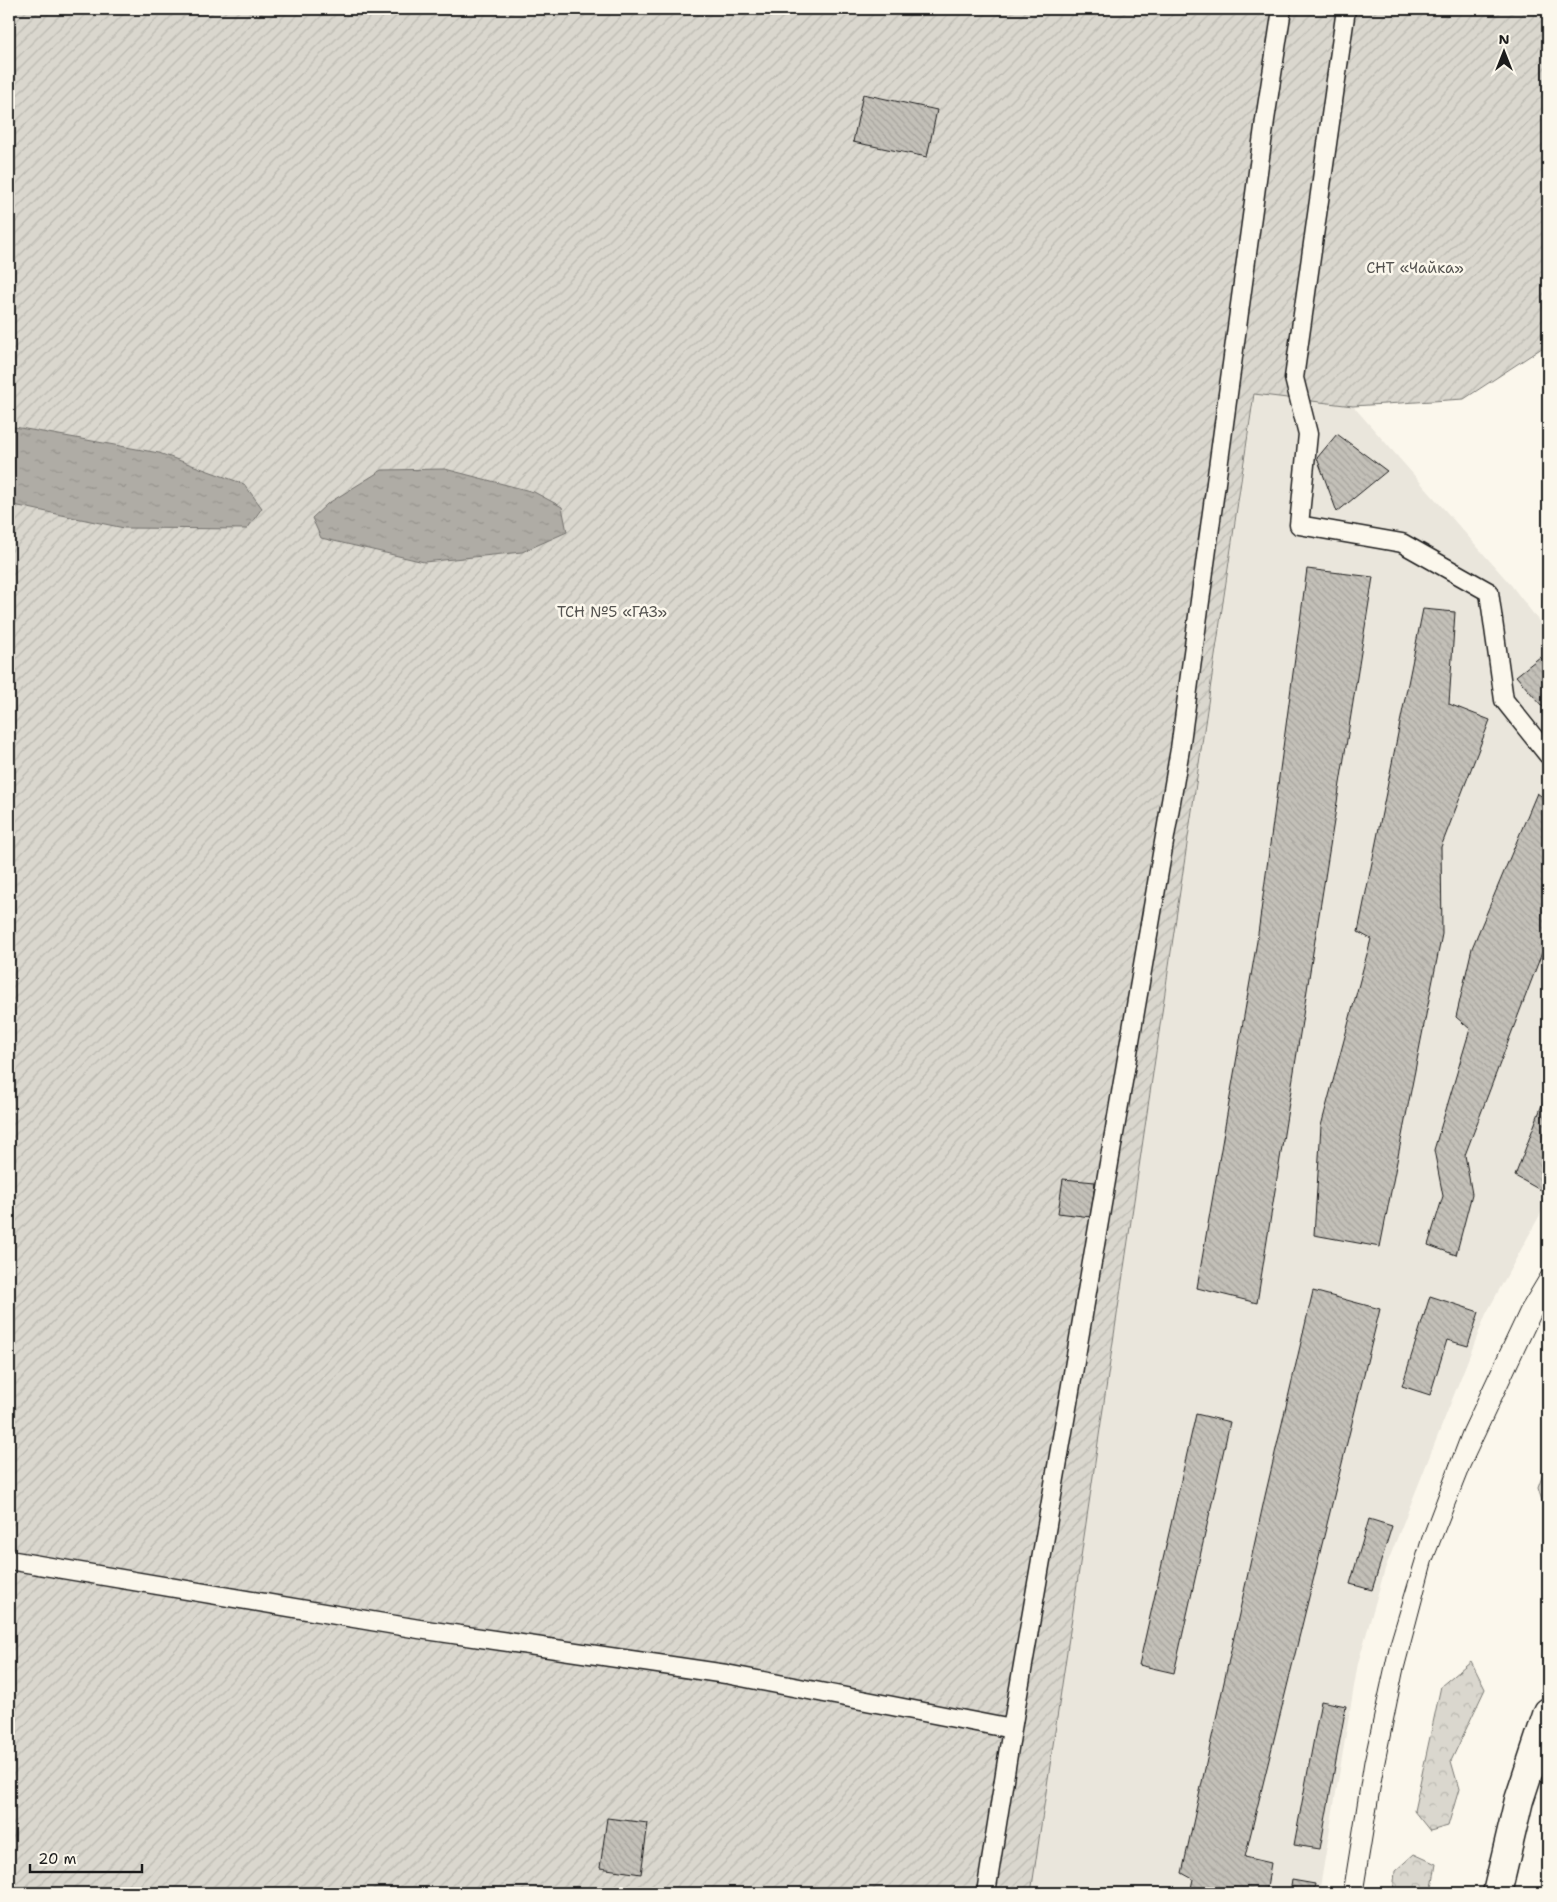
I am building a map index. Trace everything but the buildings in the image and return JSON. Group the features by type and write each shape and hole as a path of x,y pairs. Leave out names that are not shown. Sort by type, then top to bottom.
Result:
{"street":[{"path":"1497,1893 1519,1800 1548,1712"}],"lane":[{"path":"986,1893 1012,1729 1180,749 1265,120 1282,9"},
{"path":"1346,9 1294,378 1308,434 1299,525 1402,543 1489,592 1504,700 1548,755"},
{"path":"9,1560 419,1629 726,1674 1012,1729"}],"shaded area":[{"path":"1255,393 1353,406 1511,585 1548,633 1548,1200 1486,1314 1385,1569 1358,1663 1319,1893 1031,1893"}],"green space":[{"name":"ТСН №5 «ГАЗ»","path":"9,9 1548,9 1548,344 1464,399 1353,406 1254,394 1031,1893 9,1893"},
{"path":"1548,1460 1548,1506 1544,1507 1538,1488"},
{"path":"1471,1661 1485,1689 1451,1761 1459,1789 1448,1826 1430,1831 1414,1811 1441,1686"},
{"path":"1414,1854 1436,1864 1431,1893 1393,1893 1395,1871"}],"water":[{"path":"9,426 159,453 244,484 262,508 247,529 124,528 9,504"},
{"path":"445,469 534,492 562,507 567,532 522,552 424,562 321,538 312,518 327,504 382,470"}],"tram line":[{"path":"1343,1893 1364,1761 1390,1643 1422,1537 1463,1429 1520,1308 1548,1261"},
{"path":"1363,1893 1382,1777 1403,1673 1432,1563 1470,1467 1548,1301"}],"park label":[{"name":"СНТ «Чайка»","path":"1415,268"}]}
